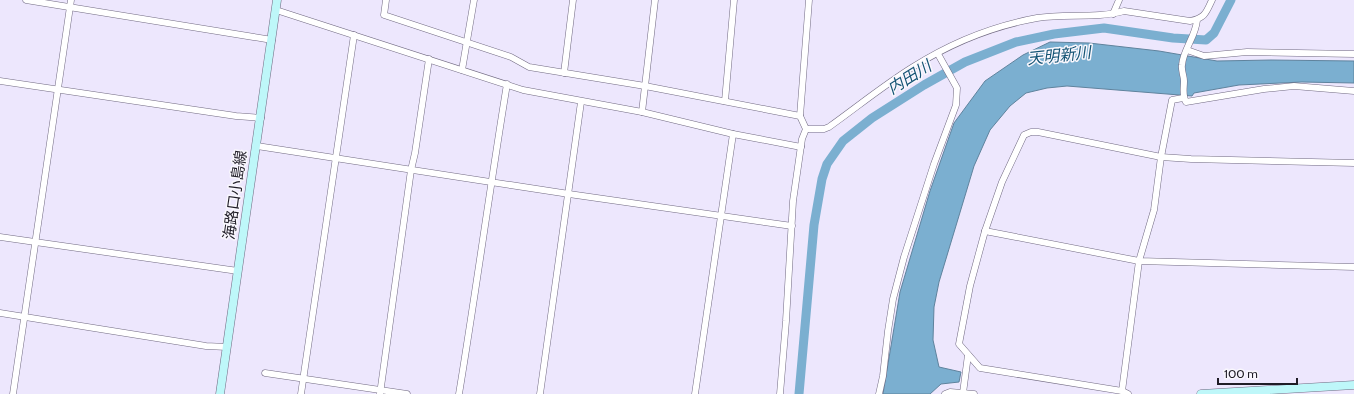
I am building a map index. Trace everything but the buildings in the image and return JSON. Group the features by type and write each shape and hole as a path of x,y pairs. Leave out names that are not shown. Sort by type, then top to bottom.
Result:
{"main road":[{"name":"海路口小島線","path":"220,394 277,0"},
{"path":"1201,394 1354,385"}],"street":[{"path":"26,0 272,40"},
{"path":"14,394 71,0"},
{"path":"386,0 384,15 511,57 529,68 645,86 800,116"},
{"path":"462,70 474,0"},
{"path":"564,73 572,0"},
{"path":"642,112 655,0"},
{"path":"725,101 734,0"},
{"path":"780,394 793,201 802,139 806,129 800,116 809,0"},
{"path":"1113,14 1119,0"},
{"path":"1212,0 1204,16 1197,22 1185,53 1182,66 1184,81 1183,98 1186,102 1256,90 1294,86 1354,91"},
{"path":"276,10 523,90 581,102 642,112 732,134 801,147"},
{"path":"806,129 824,129 829,127 904,73 938,54 973,36 1022,21 1052,15 1113,14 1124,11 1197,22"},
{"path":"301,394 354,35"},
{"path":"1185,53 1204,56 1247,52 1354,54"},
{"path":"879,394 883,376 893,299 904,257 934,164 956,105 957,88 938,54"},
{"path":"380,392 411,170 429,59"},
{"path":"0,81 236,116 261,118"},
{"path":"459,394 507,84"},
{"path":"1122,391 1139,261 1154,210 1161,157 1172,100 1183,98"},
{"path":"540,394 581,102"},
{"path":"1128,394 1122,391 980,368 968,359 960,347 959,341 970,286 985,231 1002,182 1024,135 1031,132 1038,132 1161,157 1354,163"},
{"path":"694,394 732,134"},
{"path":"257,146 569,194 792,226"},
{"path":"985,231 1139,261 1354,267"},
{"path":"0,237 238,271"},
{"path":"0,313 206,346 227,347"},
{"path":"963,392 968,359"},
{"path":"265,373 303,378 380,392 407,394"},
{"path":"945,394 950,392 974,394"}],"water":[{"name":"天明新川","path":"1050,42 1089,43 1159,51 1217,61 1354,61 1354,83 1302,82 1239,85 1194,93 1192,96 1067,86 1047,88 1026,93 1010,106 990,130 974,166 939,282 934,307 933,340 939,367 961,372 959,382 941,384 930,394 883,394 900,292 930,191 954,123 985,81 1023,55"}],"waterway":[{"name":"内田川","path":"799,394 814,225 822,179 827,164 843,141 872,118 924,85 965,62 1016,42 1054,34 1104,28 1173,38 1206,40 1214,33 1231,0"}]}
